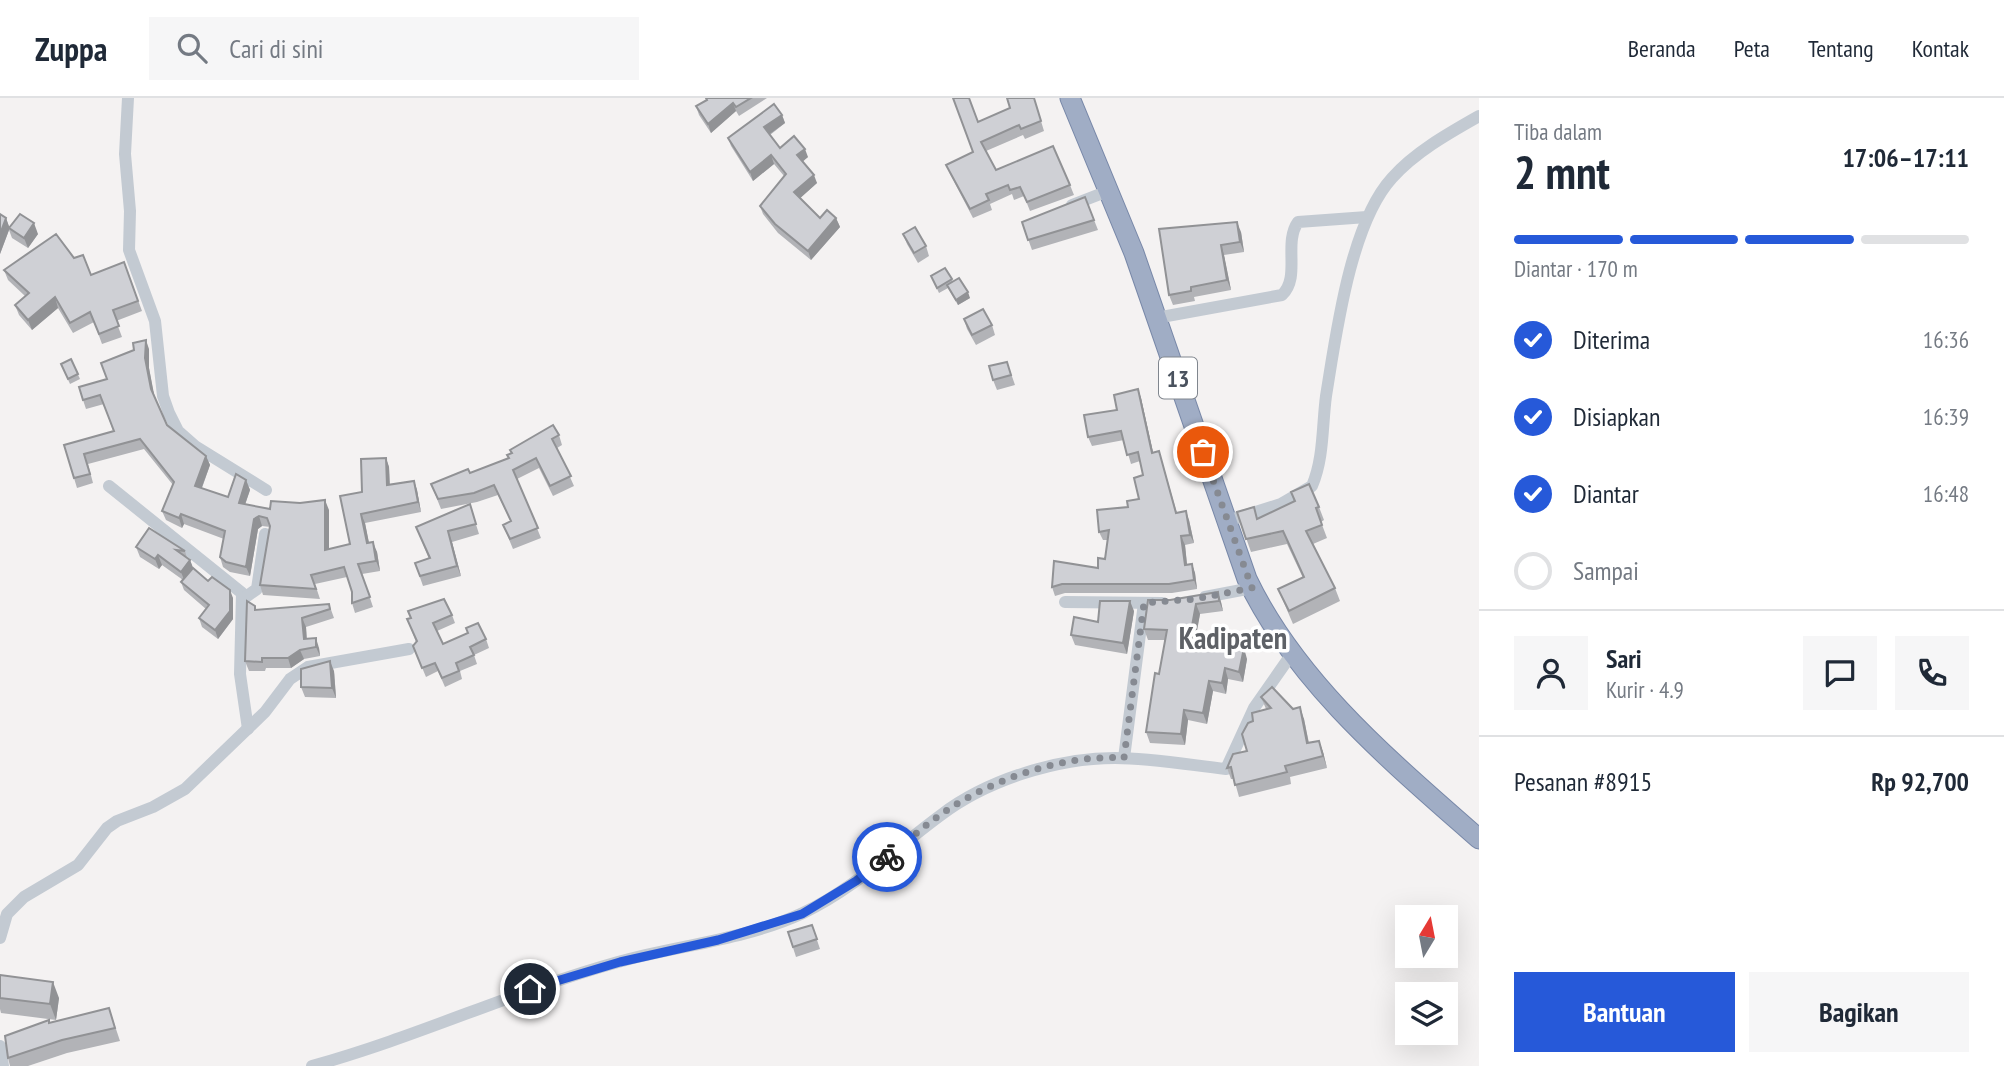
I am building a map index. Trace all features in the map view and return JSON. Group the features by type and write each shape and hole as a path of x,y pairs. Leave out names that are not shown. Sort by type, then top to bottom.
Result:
{"highway":[{"name":"13","path":"1070,98 1156,318 1227,521 1263,612 1291,655 1410,779 1479,839"}],"street":[{"path":"128,98 125,154 130,197 129,250 155,321 163,396 178,431 195,446 266,490"},
{"path":"1227,521 1281,504 1312,486 1319,464 1326,397 1348,286 1367,217 1392,177 1434,144 1479,116"},
{"path":"1056,211 1108,191"},
{"path":"1156,318 1282,295 1288,288 1292,233 1298,222 1367,217"},
{"path":"108,486 240,591 243,599 240,615 240,674 248,729"},
{"path":"243,599 257,589 265,534"},
{"path":"1195,599 1252,588"},
{"path":"1065,602 1173,602"},
{"path":"1124,758 1144,603"},
{"path":"0,939 7,914 24,897 78,865 107,828 117,821 161,803 186,789 248,729 299,672 308,667 409,649"},
{"path":"312,1066 397,1040 509,995 620,962 730,937 802,914 856,881 943,813 976,794 1026,773 1060,765 1124,758 1226,769 1254,708 1291,655"},
{"path":"0,1046 3,1066"}],"building":[{"path":"706,98 751,98 736,107 733,103 708,124 696,106 707,100"},
{"path":"953,98 969,98 978,122 1010,108 1007,98 1034,98 1041,121 1021,129 1019,125 981,142 996,170 1053,146 1070,185 1027,202 1020,187 1010,190 1008,185 986,194 989,200 970,209 946,165 973,152"},
{"path":"774,104 782,115 764,127 780,148 794,136 805,149 797,155 814,175 794,192 820,218 827,210 836,218 808,251 775,224 760,206 786,174 771,155 750,172 728,138"},
{"path":"1085,197 1094,220 1028,240 1022,222"},
{"path":"0,214 6,218 0,234"},
{"path":"20,214 34,223 24,238 9,228"},
{"path":"1237,222 1240,242 1221,245 1227,280 1191,287 1191,291 1169,295 1159,229"},
{"path":"915,227 926,246 914,253 903,234"},
{"path":"56,234 74,258 83,255 91,275 124,262 138,301 113,310 119,326 99,334 90,312 70,323 55,297 28,320 15,305 29,293 4,270"},
{"path":"945,268 952,279 937,288 931,276"},
{"path":"959,278 968,292 956,300 947,285"},
{"path":"983,309 992,325 972,335 964,319"},
{"path":"146,340 145,358 151,389 167,425 206,456 195,486 228,497 236,474 246,480 239,503 270,509 271,501 300,503 325,500 325,550 350,544 340,496 362,492 361,459 386,458 387,485 414,481 418,502 361,514 367,543 373,542 376,561 358,564 370,597 352,603 352,592 344,567 311,575 316,589 260,585 270,526 267,518 259,516 254,519 246,567 226,562 220,557 225,531 181,514 179,518 162,511 174,482 140,439 84,454 90,474 74,478 64,445 114,431 100,395 83,400 79,387 107,379 101,363 134,350 133,343"},
{"path":"71,359 78,374 68,379 61,364"},
{"path":"1007,362 1011,375 993,380 989,366"},
{"path":"1138,389 1152,453 1159,451 1176,513 1186,511 1190,535 1181,536 1185,565 1192,564 1194,580 1169,584 1062,584 1052,587 1054,561 1098,568 1098,558 1105,559 1109,530 1099,532 1097,510 1128,507 1127,501 1139,499 1134,478 1143,475 1138,452 1127,455 1121,431 1088,437 1084,415 1117,410 1114,395"},
{"path":"553,425 559,435 552,439 571,476 550,486 536,458 513,470 538,528 510,539 503,525 511,521 494,485 474,493 438,499 431,484 468,469 470,473 509,458 507,455 512,453 510,450"},
{"path":"1309,484 1319,507 1316,508 1322,525 1306,531 1335,588 1289,611 1278,589 1304,577 1283,531 1246,539 1237,512 1254,507 1257,519 1295,501 1291,492"},
{"path":"470,504 476,524 448,531 457,566 420,576 415,563 430,558 416,527"},
{"path":"149,528 185,551 176,550 190,560 181,572 158,555 155,559 136,547"},
{"path":"193,568 208,581 212,577 230,590 230,611 215,630 199,618 209,605 181,582"},
{"path":"1218,592 1219,601 1196,604 1190,637 1244,648 1239,672 1225,668 1222,683 1209,681 1203,713 1184,710 1181,734 1146,732 1155,673 1159,674 1167,630 1144,629 1148,600 1170,600"},
{"path":"444,599 452,615 433,623 443,644 468,633 466,628 478,623 486,639 470,647 474,655 456,663 459,671 442,678 435,663 422,668 413,646 417,641 407,619 411,618 408,611"},
{"path":"247,601 255,606 255,610 329,604 330,609 302,618 304,639 316,638 316,647 300,650 288,658 262,658 262,662 245,661"},
{"path":"1100,601 1130,601 1123,643 1071,635 1074,617 1098,622"},
{"path":"330,661 332,688 301,687 301,669"},
{"path":"1272,687 1293,709 1300,707 1307,743 1319,741 1323,756 1285,766 1287,772 1235,785 1231,767 1227,768 1233,754 1247,751 1242,734 1248,723 1253,721 1252,713 1271,708 1261,697"},
{"path":"812,925 817,939 793,947 788,932"},
{"path":"0,975 53,982 50,1004 0,998"},
{"path":"109,1008 115,1028 62,1040 8,1058 5,1036 49,1020 49,1023"}],"way so far":[{"path":"887,857 943,813 976,794 1026,773 1099,759 1124,758 1144,603 1195,599 1252,588 1203,452"}],"district":[{"name":"Kadipaten","path":"1233,637"}],"route":[{"path":"530,989 620,962 769,926 802,914 856,881 887,857"}]}
